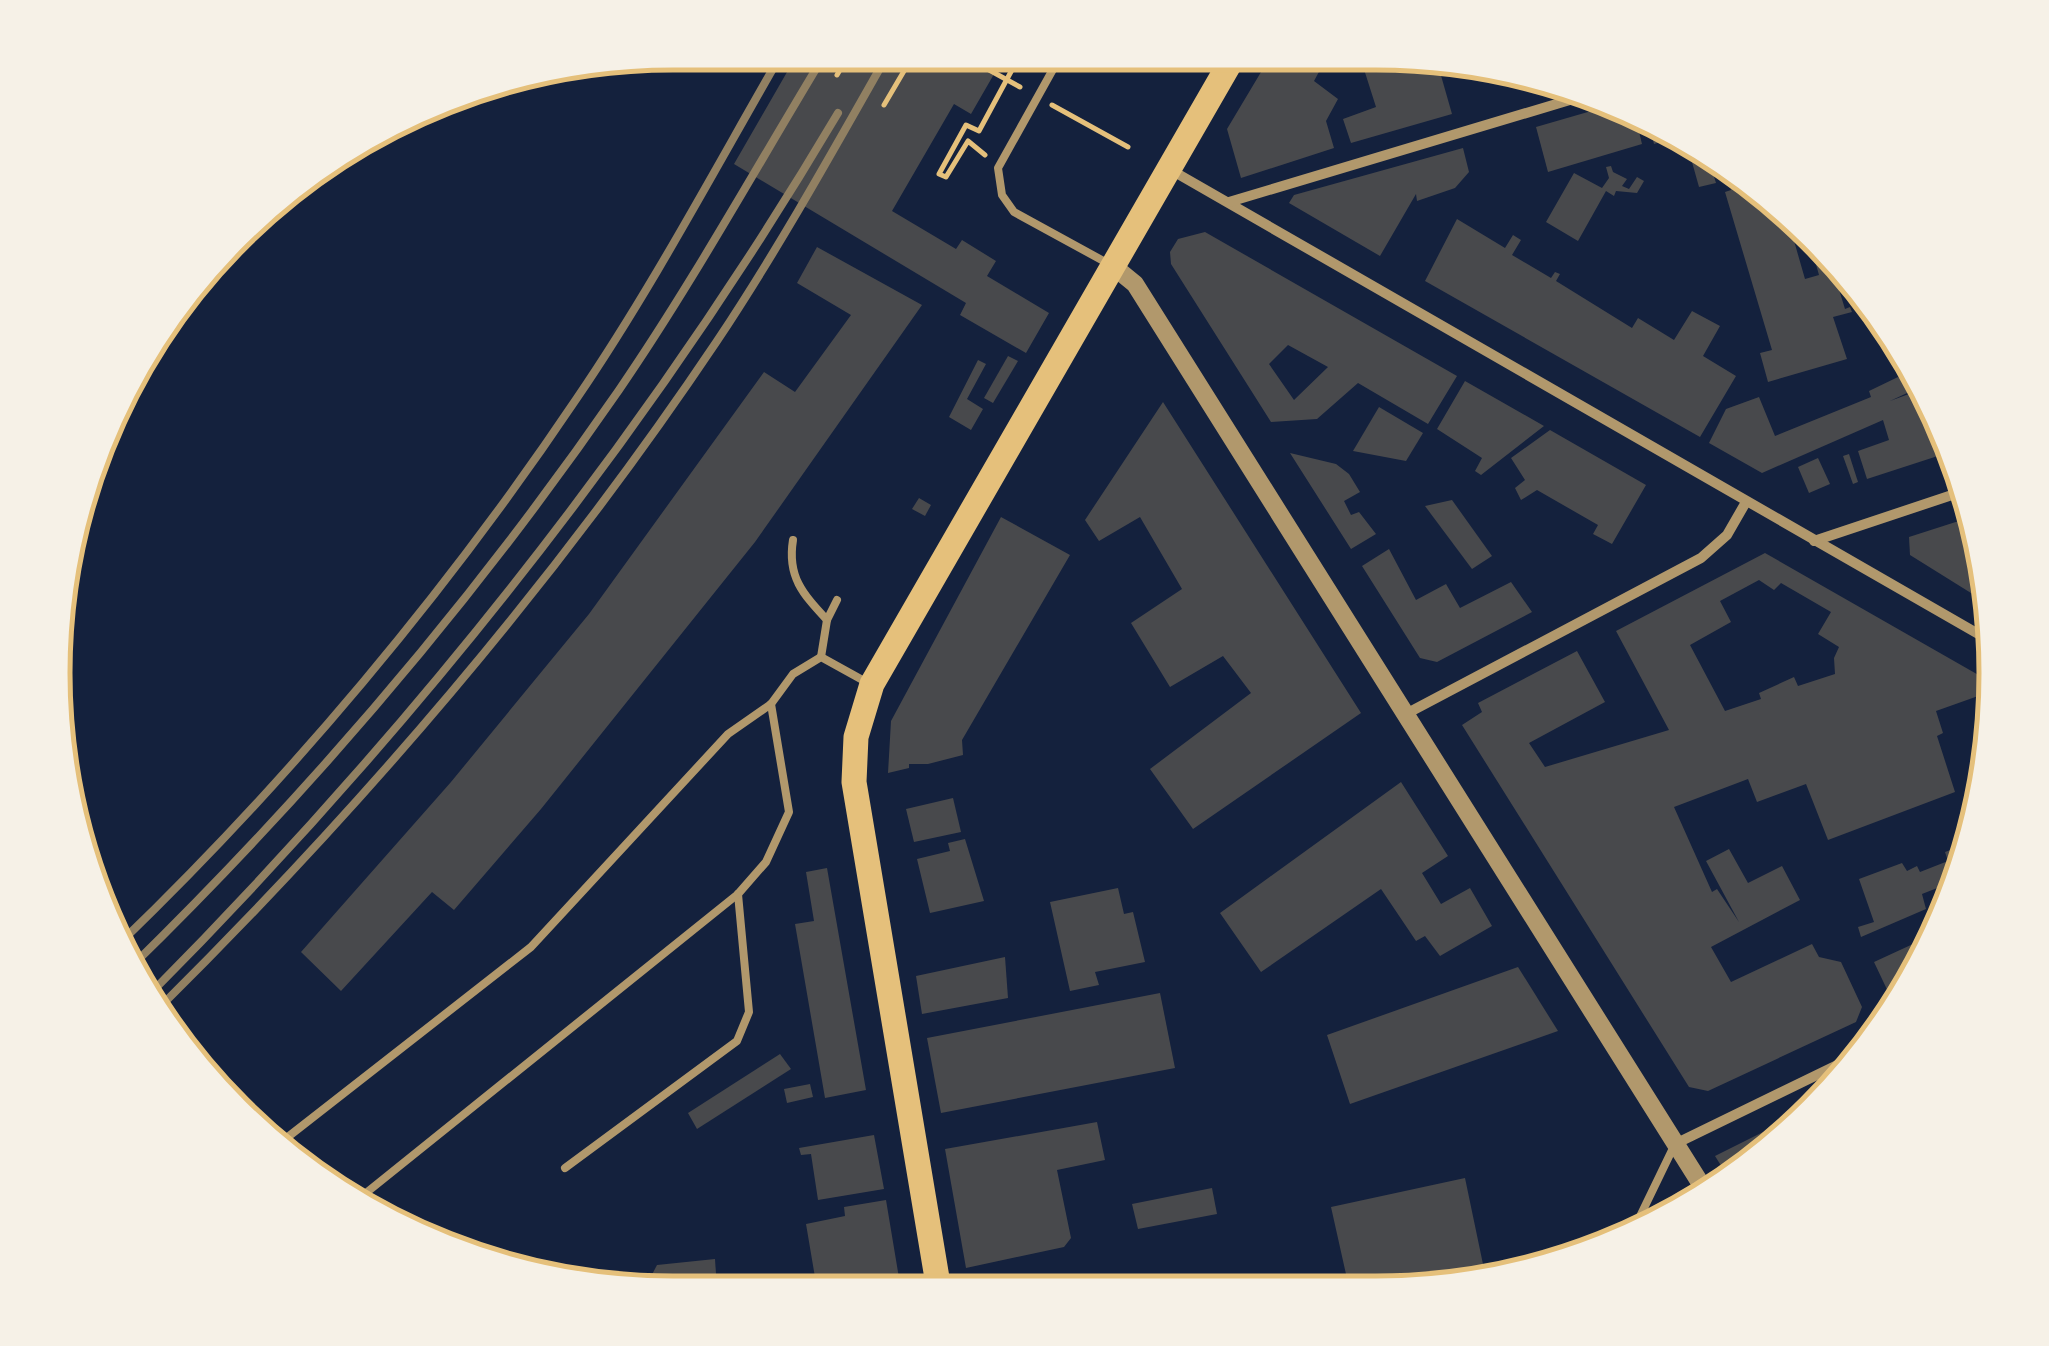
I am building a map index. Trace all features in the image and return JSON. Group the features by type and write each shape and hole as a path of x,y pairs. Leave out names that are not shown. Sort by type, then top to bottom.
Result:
{"main road":[{"path":"937,1276 854,782 856,736 872,684 1169,169 1218,70"}],"street":[{"path":"1229,202 1566,101"},
{"path":"1169,169 1978,634"},
{"path":"1112,266 1136,284 1403,716 1700,1181"},
{"path":"1814,540 1952,495"},
{"path":"1403,716 1701,558 1727,536 1746,502"},
{"path":"1675,1144 1832,1068"}],"lane":[{"path":"1053,70 998,168 1002,195 1014,212 1112,266"},
{"path":"794,540 790,559 795,583 827,620"},
{"path":"289,1137 531,947 728,734 771,704 793,674 821,656 827,620 837,600"},
{"path":"821,656 872,684"},
{"path":"367,1192 738,894 766,862 788,812 771,704"},
{"path":"565,1168 737,1041 749,1012 738,894"},
{"path":"1641,1215 1675,1144"}],"path":[{"path":"837,75 840,70"},
{"path":"884,105 905,70"},
{"path":"989,70 1128,147"},
{"path":"998,168 968,141 946,177 939,174 966,125 979,132 1012,70"}],"building":[{"path":"788,70 996,70 971,114 954,104 892,211 956,249 962,240 996,261 987,276 1049,313 1026,353 960,315 966,303 734,164"},
{"path":"1262,70 1320,70 1314,81 1338,99 1326,121 1334,148 1241,178 1227,129"},
{"path":"1364,70 1415,71 1440,74 1452,114 1351,143 1343,119 1376,107"},
{"path":"1593,111 1639,130 1642,144 1548,172 1536,127"},
{"path":"1463,148 1469,172 1455,188 1417,201 1416,194 1380,256 1289,203 1294,195"},
{"path":"1692,162 1713,173 1716,183 1699,187"},
{"path":"1611,166 1613,172 1627,179 1622,186 1629,189 1637,177 1644,181 1637,193 1616,191 1614,196 1606,191 1578,241 1546,222 1574,173 1602,188 1609,178 1606,167"},
{"path":"1730,186 1793,239 1805,279 1819,275 1815,260 1838,286 1845,309 1850,307 1852,312 1833,317 1847,359 1768,382 1760,353 1772,350 1725,192 1731,190"},
{"path":"1457,219 1505,248 1513,235 1521,240 1512,255 1551,278 1555,272 1560,274 1556,281 1632,328 1638,318 1674,340 1692,311 1720,326 1703,356 1736,376 1700,437 1425,281"},
{"path":"1205,232 1457,376 1428,424 1358,383 1317,419 1271,422 1171,264 1170,252 1178,239","holes":["1288,345 1328,367 1294,400 1269,364"]},
{"path":"817,247 922,305 755,542 541,809 454,910 432,892 341,991 301,952 451,782 589,614 764,372 795,392 851,315 797,283"},
{"path":"1008,356 1018,361 993,403 984,398"},
{"path":"978,360 986,364 967,399 983,409 971,430 949,417"},
{"path":"1898,377 1903,380 1909,392 1890,401 1910,394 1938,456 1867,479 1858,451 1889,440 1883,420 1762,473 1709,443 1726,409 1759,397 1775,436 1871,397 1869,391"},
{"path":"1465,381 1544,426 1481,475 1475,471 1482,458 1437,429"},
{"path":"1163,402 1361,713 1193,829 1150,769 1251,693 1223,656 1170,687 1131,623 1182,589 1140,517 1099,541 1085,520"},
{"path":"1379,407 1423,433 1406,461 1353,451"},
{"path":"1550,430 1646,485 1612,544 1593,534 1598,525 1537,490 1521,500 1515,488 1525,480 1511,458"},
{"path":"1290,453 1336,464 1349,474 1360,492 1344,501 1351,515 1359,512 1376,534 1351,549"},
{"path":"1849,454 1858,482 1853,484 1843,456"},
{"path":"1818,458 1830,484 1809,493 1798,467"},
{"path":"919,498 931,505 925,516 912,509"},
{"path":"1452,500 1492,556 1472,569 1425,506"},
{"path":"1001,517 1070,555 962,740 963,755 928,764 909,764 909,768 888,773 891,721"},
{"path":"1959,521 1974,595 1910,555 1909,537"},
{"path":"1389,549 1416,600 1446,584 1460,608 1511,582 1532,612 1437,662 1420,658 1362,566"},
{"path":"1765,553 1979,675 1978,696 1936,711 1943,733 1937,736 1955,792 1828,840 1806,784 1757,802 1748,779 1674,807 1712,892 1717,889 1739,922 1706,861 1729,849 1748,883 1782,866 1800,900 1711,947 1731,982 1812,944 1819,957 1841,962 1862,1007 1856,1022 1708,1091 1689,1087 1462,725 1482,712 1478,703 1577,651 1605,702 1529,743 1545,767 1669,730 1616,631","holes":["1759,580 1774,590 1781,583 1831,612 1818,634 1839,647 1834,658 1835,674 1798,686 1794,677 1759,693 1761,699 1725,711 1690,645 1731,622 1720,601"]},
{"path":"1401,782 1448,856 1422,873 1441,904 1470,888 1492,926 1440,956 1425,936 1416,941 1381,889 1261,972 1220,913"},
{"path":"953,798 961,832 914,842 906,809"},
{"path":"965,839 984,901 930,913 917,859 950,851 948,843"},
{"path":"1952,849 1939,887 1922,894 1926,909 1861,937 1858,927 1874,922 1859,879 1902,863 1907,871 1917,866 1920,872 1948,861 1945,852"},
{"path":"827,868 866,1090 825,1098 795,924 814,921 806,872"},
{"path":"1118,888 1124,914 1133,912 1145,962 1095,972 1099,985 1070,991 1050,902"},
{"path":"1913,944 1914,946 1888,991 1874,962"},
{"path":"1005,957 1008,998 922,1014 916,976"},
{"path":"1518,967 1558,1031 1350,1104 1327,1035"},
{"path":"1160,993 1175,1068 941,1113 927,1038"},
{"path":"780,1054 791,1069 697,1129 688,1113"},
{"path":"810,1084 813,1097 787,1103 784,1089"},
{"path":"1097,1122 1105,1160 1057,1170 1071,1238 1064,1247 966,1268 945,1149"},
{"path":"1772,1127 1722,1166 1715,1156"},
{"path":"874,1135 884,1189 818,1200 811,1154 801,1155 799,1148"},
{"path":"1465,1178 1483,1266 1415,1275 1346,1276 1331,1207"},
{"path":"1212,1188 1217,1214 1138,1229 1132,1204"},
{"path":"886,1200 899,1276 815,1276 806,1224 845,1216 844,1207"},
{"path":"715,1259 716,1276 652,1275 657,1265"}],"railway":[{"path":"129,934 244,816 363,682 527,471 631,314 772,70"},
{"path":"141,957 326,763 508,543 646,349 815,70"},
{"path":"167,1000 382,772 591,518 740,306 879,70"},
{"path":"158,986 340,792 520,576 686,350 838,113"}]}
